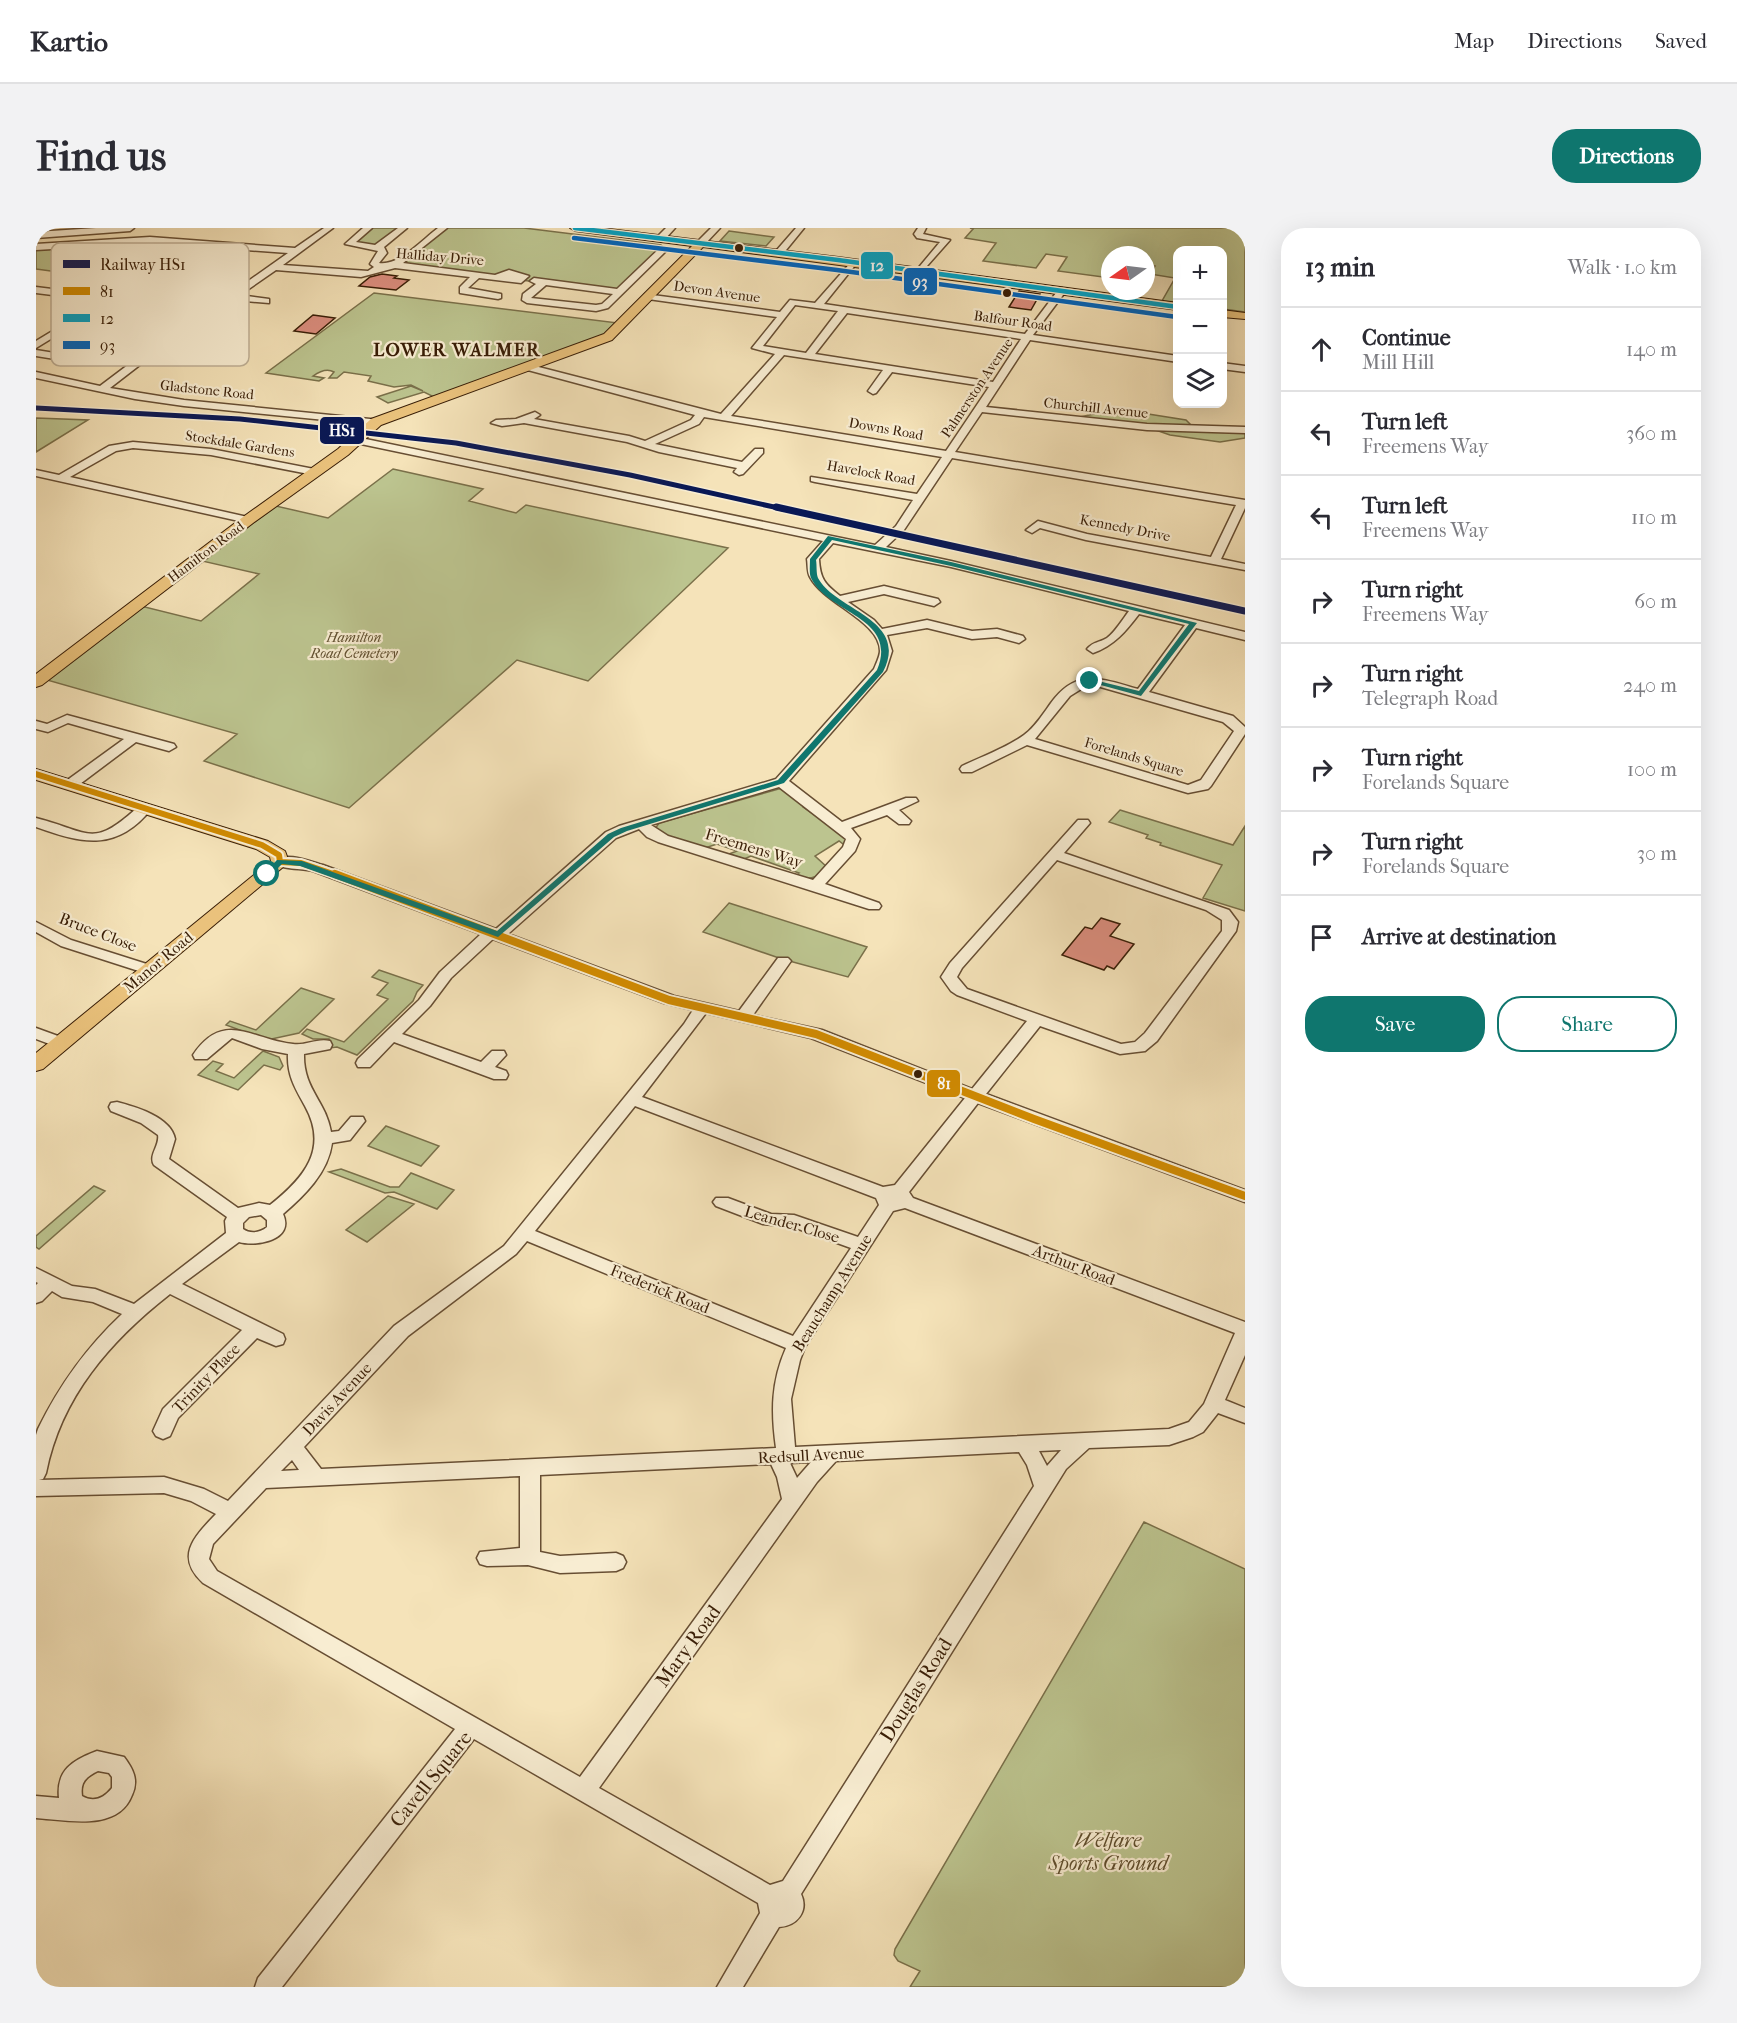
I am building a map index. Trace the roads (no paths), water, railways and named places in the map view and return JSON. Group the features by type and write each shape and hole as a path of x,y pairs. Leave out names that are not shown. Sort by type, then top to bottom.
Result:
{"main road":[{"path":"575,228 663,249 701,243 1173,306"},
{"path":"376,422 608,337 701,243"},
{"path":"1227,314 1245,316"},
{"name":"Hamilton Road","path":"36,682 356,440 376,422"},
{"path":"36,774 262,845 279,855 280,862"},
{"name":"Manor Road","path":"36,1064 63,1044 148,969 280,862"}],"street":[{"path":"36,235 130,228"},
{"path":"249,284 329,228"},
{"path":"368,228 349,244 382,249 383,253 374,264 380,267"},
{"path":"377,248 403,228"},
{"path":"395,265 443,228"},
{"path":"543,282 526,296 527,300 596,308 608,305 663,249 671,228"},
{"path":"701,243 716,228"},
{"path":"779,253 800,228"},
{"path":"919,272 946,240 920,236 918,234 922,228"},
{"path":"139,240 152,230"},
{"path":"95,243 139,240 198,243"},
{"path":"36,247 51,246"},
{"path":"249,246 296,251"},
{"path":"818,305 853,263"},
{"name":"Halliday Drive","path":"273,267 361,274 370,273 380,267 395,265 499,276 516,273 525,276 521,280 620,292"},
{"path":"478,274 464,287 463,291 498,296"},
{"path":"36,290 51,292"},
{"name":"Palmerston Avenue","path":"878,548 896,533 1027,337 1062,291"},
{"name":"Devon Avenue","path":"648,296 782,315"},
{"path":"249,299 266,301"},
{"name":"Balfour Road","path":"782,315 793,302 1173,358"},
{"path":"808,357 844,310"},
{"path":"782,315 757,348 996,385"},
{"path":"36,345 51,335"},
{"path":"724,417 781,352"},
{"path":"36,353 51,355"},
{"path":"102,389 132,366"},
{"name":"Downs Road","path":"526,367 702,414 1244,503"},
{"path":"1227,367 1245,369"},
{"path":"873,391 889,369"},
{"name":"Gladstone Road","path":"36,375 184,403 376,422"},
{"name":"Churchill Avenue","path":"980,409 1147,427 1245,430"},
{"path":"496,423 514,424 527,421 538,414"},
{"path":"646,444 695,422 702,414"},
{"path":"527,421 646,444 742,469 759,451"},
{"path":"356,440 878,548 1245,636"},
{"name":"Stockdale Gardens","path":"61,478 113,448 133,445 211,452 314,472"},
{"path":"36,473 248,520"},
{"name":"Havelock Road","path":"815,479 921,498"},
{"path":"1244,503 1215,560 1245,567"},
{"name":"Kennedy Drive","path":"1032,530 1038,524 1051,526 1086,537 1215,560"},
{"path":"831,538 813,559 812,571 820,585 880,633 886,650 884,663 781,782 841,827 911,801"},
{"path":"839,600 884,591 934,602"},
{"path":"1093,649 1098,644 1112,640 1136,610"},
{"path":"1141,694 1193,623"},
{"path":"880,633 927,624 972,635 997,633 1021,640"},
{"name":"Forelands Square","path":"967,769 1025,740 1035,732 1076,684 1098,682 1228,719 1239,726 1240,734 1203,786 1179,788 1025,740"},
{"path":"36,725 48,728 67,719 169,747"},
{"path":"70,784 133,738"},
{"name":"Freemens Way","path":"364,1063 425,1003 429,994 495,933 601,843 624,829 781,782"},
{"path":"36,822 85,838 102,836 115,834 146,808"},
{"path":"889,809 904,821"},
{"path":"1056,855 1211,907 1227,916 1232,926 1151,1037 1139,1047 1130,1049 1111,1046 1036,1020 962,992 949,977 956,966 1083,823"},
{"name":"Freemens Way","path":"642,824 652,834 663,839 816,886 853,844 850,834 841,827"},
{"path":"280,862 302,863 318,868 495,933 639,990 702,1008 816,1034 1034,1119 1243,1192"},
{"path":"816,886 873,906"},
{"name":"Bruce Close","path":"36,926 66,943 148,969"},
{"path":"744,1016 783,961"},
{"name":"Davis Avenue","path":"471,1726 210,1577 202,1570 197,1560 198,1549 401,1331 510,1250 690,1027 702,1008"},
{"name":"Beauchamp Avenue","path":"782,1456 781,1385 787,1365 797,1345 894,1198 1036,1020"},
{"path":"36,1033 63,1044"},
{"path":"201,1055 222,1036 232,1033 267,1045 296,1050 324,1045"},
{"path":"392,1036 500,1075"},
{"path":"272,1213 292,1198 314,1169 324,1139 322,1125 294,1069 296,1050"},
{"path":"484,1069 498,1055"},
{"name":"Arthur Road","path":"632,1099 1245,1330"},
{"path":"36,1473 48,1427 68,1388 90,1358 136,1312 237,1225 259,1209 272,1213 277,1222 276,1227 266,1236 251,1240 237,1225 159,1161 160,1153 168,1138 166,1131 160,1126 117,1107"},
{"path":"324,1139 344,1136 357,1121"},
{"name":"Leander Close","path":"722,1202 768,1220 794,1221 862,1245"},
{"name":"Frederick Road","path":"524,1233 797,1345"},
{"path":"36,1296 43,1278 68,1292 95,1296 136,1312"},
{"name":"Trinity Place","path":"168,1285 276,1339"},
{"name":"Trinity Place","path":"163,1431 170,1414 254,1329"},
{"name":"Redsull Avenue","path":"262,1480 1156,1438 1185,1432 1205,1419 1214,1404 1245,1330"},
{"path":"1214,1404 1245,1416"},
{"name":"Douglas Road","path":"777,1902 1059,1463 1083,1442"},
{"path":"1024,1444 1036,1463 1044,1486"},
{"path":"293,1446 315,1477"},
{"name":"Mary Road","path":"584,1790 810,1476 830,1454"},
{"path":"782,1456 793,1502"},
{"path":"530,1468 531,1556"},
{"path":"36,1488 164,1485 197,1495 231,1512"},
{"path":"487,1558 531,1556 538,1561 551,1564 616,1562"},
{"name":"Cavell Square","path":"272,1985 471,1726 777,1902"},
{"path":"107,1761 122,1769 125,1786 115,1802 96,1811 38,1807 60,1797 79,1769 87,1764 107,1761"},
{"path":"69,1786 71,1802 86,1811"},
{"path":"729,1987 777,1902"}],"rail line":[{"name":"HS1","path":"36,408 240,419 456,443 630,475 1245,611"}],"district":[{"name":"LOWER WALMER","path":"457,350"}],"park label":[{"name":"Hamilton Road Cemetery","path":"354,646"},
{"name":"Welfare Sports Ground","path":"1108,1852"}]}
